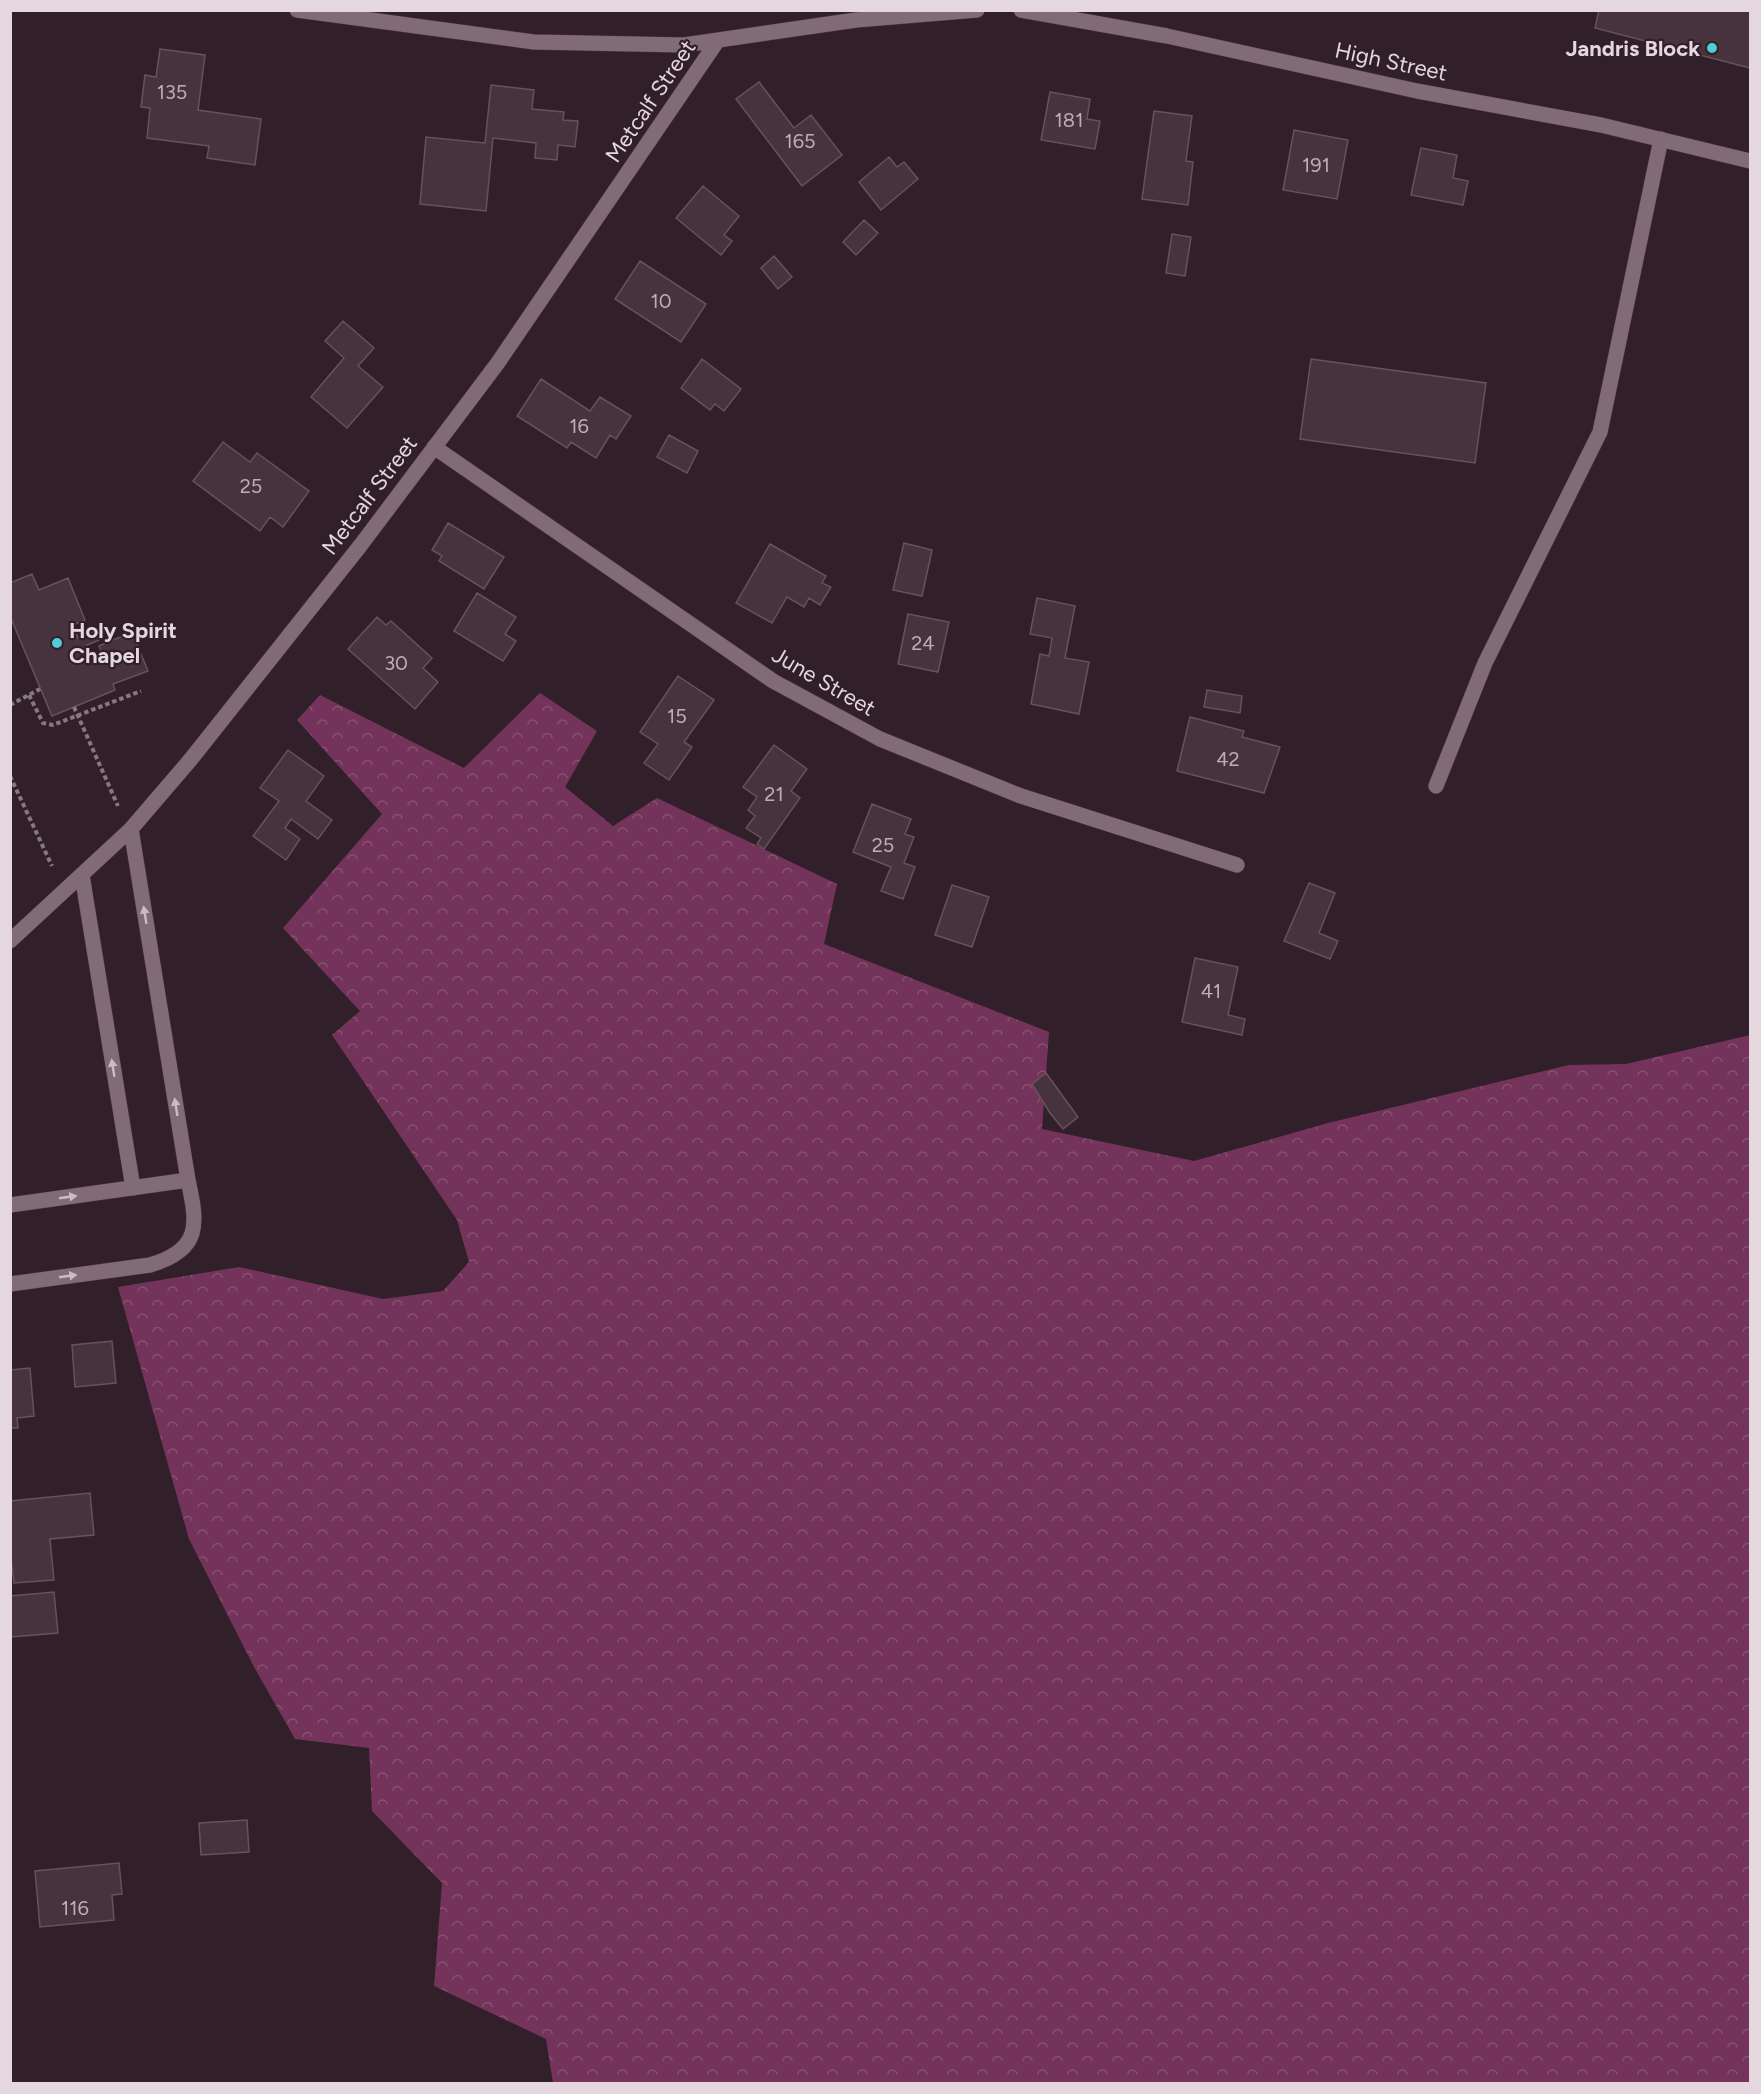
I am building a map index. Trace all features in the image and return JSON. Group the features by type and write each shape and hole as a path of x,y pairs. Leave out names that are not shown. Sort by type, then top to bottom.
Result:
{"street":[{"path":"297,10 534,42 684,45 856,20 977,10"},
{"name":"High Street","path":"1021,10 1167,36 1417,91 1601,125 1750,160"},
{"name":"Metcalf Street","path":"10,941 131,829 191,759 352,555 504,354 718,40"},
{"path":"1436,786 1485,663 1600,432 1661,139"},
{"name":"June Street","path":"434,447 773,681 880,739 1021,796 1236,865"},
{"path":"10,1284 150,1265 170,1257 193,1235 195,1222 131,829"},
{"path":"82,875 133,1188"},
{"path":"10,1205 188,1180"}],"path":[{"path":"10,705 40,689"},
{"path":"29,695 40,718 47,725 60,724 141,691"},
{"path":"74,707 118,806"},
{"path":"10,776 54,869"}],"green space":[{"path":"540,693 597,731 565,787 613,826 657,798 837,884 824,944 1049,1032 1042,1129 1194,1161 1328,1123 1569,1065 1626,1064 1750,1035 1750,2083 553,2083 546,2039 434,1986 442,1883 372,1811 369,1748 295,1739 254,1667 189,1539 118,1287 239,1267 383,1299 443,1291 469,1262 457,1220 332,1035 360,1011 283,928 382,814 297,720 320,695 464,768"}],"building":[{"name":"Jandris Block","path":"1599,10 1750,10 1750,68 1595,28"},
{"path":"160,49 205,55 198,110 261,119 255,165 207,158 209,146 147,138 150,108 141,107 145,75 156,77"},
{"path":"759,82 794,128 811,115 842,155 802,186 736,99"},
{"path":"491,85 534,90 532,109 564,112 563,120 578,121 575,147 558,145 557,160 535,158 536,143 493,138 486,211 420,204 426,137 485,143"},
{"path":"1050,92 1090,99 1087,119 1100,121 1095,149 1041,140"},
{"path":"1154,111 1192,116 1186,161 1193,162 1188,205 1142,199"},
{"path":"1294,130 1348,140 1337,199 1283,190"},
{"path":"1421,148 1457,155 1453,178 1468,181 1463,205 1411,195"},
{"path":"889,157 897,167 904,162 918,179 881,210 859,182"},
{"path":"703,186 739,216 724,235 732,241 721,255 676,218"},
{"path":"864,220 878,233 856,255 843,242"},
{"path":"1172,234 1191,237 1185,276 1166,273"},
{"path":"774,256 792,277 778,289 761,268"},
{"path":"640,261 706,304 681,342 615,299"},
{"path":"343,321 374,348 358,366 383,387 347,428 311,397 344,358 325,341"},
{"path":"702,359 741,389 724,411 715,404 710,410 681,388"},
{"path":"1311,359 1486,383 1475,463 1300,439"},
{"path":"541,379 590,411 600,397 631,416 616,439 610,435 596,458 571,442 567,448 517,416"},
{"path":"669,435 698,451 687,473 657,457"},
{"path":"223,442 250,462 257,453 309,491 283,527 270,517 260,531 193,481"},
{"path":"448,523 504,557 484,589 439,561 442,556 432,550"},
{"path":"904,543 932,550 922,596 893,590"},
{"path":"770,544 826,576 822,583 831,587 820,605 809,598 804,607 787,597 772,623 736,603"},
{"name":"Holy Spirit Chapel","path":"32,574 39,590 68,578 85,620 73,625 78,638 95,631 99,640 87,645 91,658 102,654 99,646 132,632 148,671 113,684 115,690 52,716 10,616 10,583"},
{"path":"477,593 516,617 505,634 516,641 503,661 454,631"},
{"path":"1037,598 1075,606 1065,658 1089,662 1079,714 1031,704 1040,654 1049,656 1052,638 1030,634"},
{"path":"908,614 949,622 938,672 898,664"},
{"path":"377,617 386,625 391,621 432,658 423,668 438,682 415,709 348,649"},
{"path":"678,676 714,700 684,742 692,747 669,780 644,763 658,744 640,732"},
{"path":"1207,690 1242,696 1240,713 1204,707"},
{"path":"1190,717 1244,731 1242,737 1280,747 1264,793 1177,771"},
{"path":"774,745 807,769 791,791 800,798 764,849 757,844 761,838 746,828 755,816 748,810 757,797 743,787"},
{"path":"288,750 324,776 306,801 332,820 318,839 291,819 285,828 300,839 286,860 253,836 279,801 260,788"},
{"path":"872,804 911,819 905,834 914,837 904,863 915,867 903,899 881,891 891,867 853,852"},
{"path":"1309,883 1335,893 1319,933 1338,941 1330,959 1284,941"},
{"path":"952,885 989,897 972,947 935,935"},
{"path":"1195,958 1238,967 1228,1015 1245,1019 1242,1035 1182,1022"},
{"path":"1046,1073 1078,1117 1063,1129 1032,1084"},
{"path":"112,1341 116,1383 75,1387 72,1345"},
{"path":"30,1368 34,1416 17,1418 18,1428 10,1428 10,1370"},
{"path":"90,1493 94,1535 50,1539 54,1580 14,1583 10,1549 10,1501"},
{"path":"54,1592 58,1633 11,1637 10,1596"},
{"path":"247,1820 249,1852 201,1855 199,1823"},
{"path":"119,1863 122,1894 112,1895 114,1920 40,1927 35,1871"}],"place":[{"name":"Jandris Block","path":"1712,48"},
{"name":"Holy Spirit Chapel","path":"57,643"}]}
